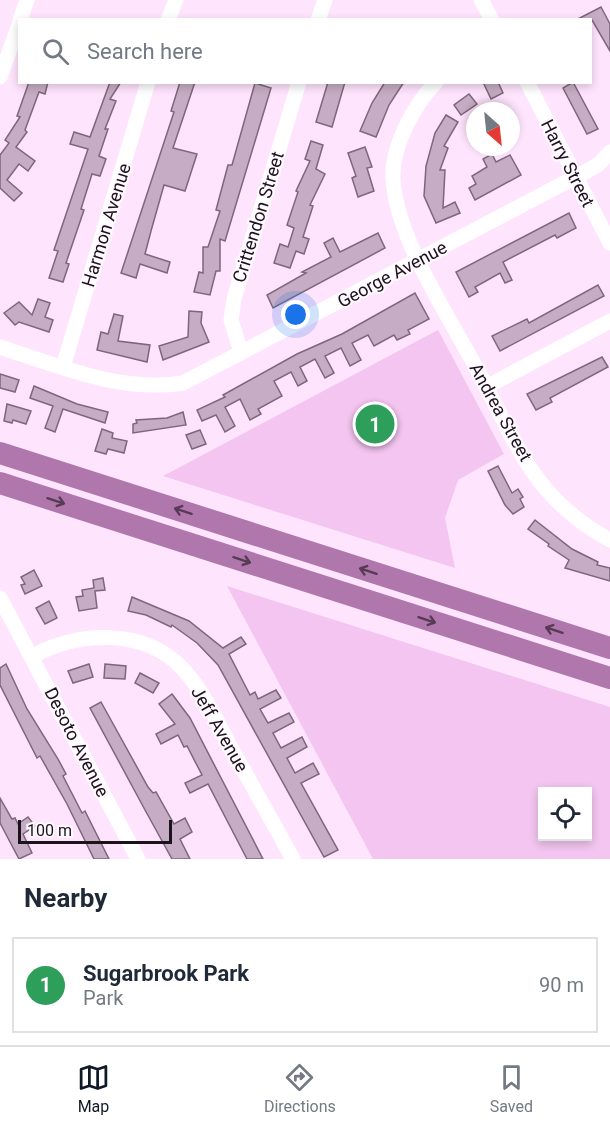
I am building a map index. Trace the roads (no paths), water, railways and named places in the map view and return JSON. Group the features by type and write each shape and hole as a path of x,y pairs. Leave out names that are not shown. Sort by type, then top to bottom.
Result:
{"highway":[{"path":"0,453 610,648"},
{"path":"0,483 610,678"}],"street":[{"path":"21,18 27,0"},
{"path":"169,18 176,0"},
{"path":"319,18 325,0"},
{"path":"481,0 491,18"},
{"path":"0,77 18,27"},
{"name":"Harmon Avenue","path":"63,367 147,84"},
{"name":"Crittendon Street","path":"242,352 231,320 234,299 298,84"},
{"name":"Andrea Street","path":"434,84 419,104 403,136 393,179 403,224 419,261 515,442 544,487 582,523 610,540"},
{"name":"Harry Street","path":"528,84 610,243"},
{"name":"George Avenue","path":"0,347 106,380 141,386 183,383 419,261 599,164 610,152"},
{"path":"486,387 610,321"},
{"name":"Desoto Avenue","path":"0,598 33,656 138,859"},
{"name":"Jeff Avenue","path":"33,656 60,644 83,638 112,637 160,651 182,668 204,698 293,859"}],"place":[{"name":"Sugarbrook Park","path":"375,424"}]}
